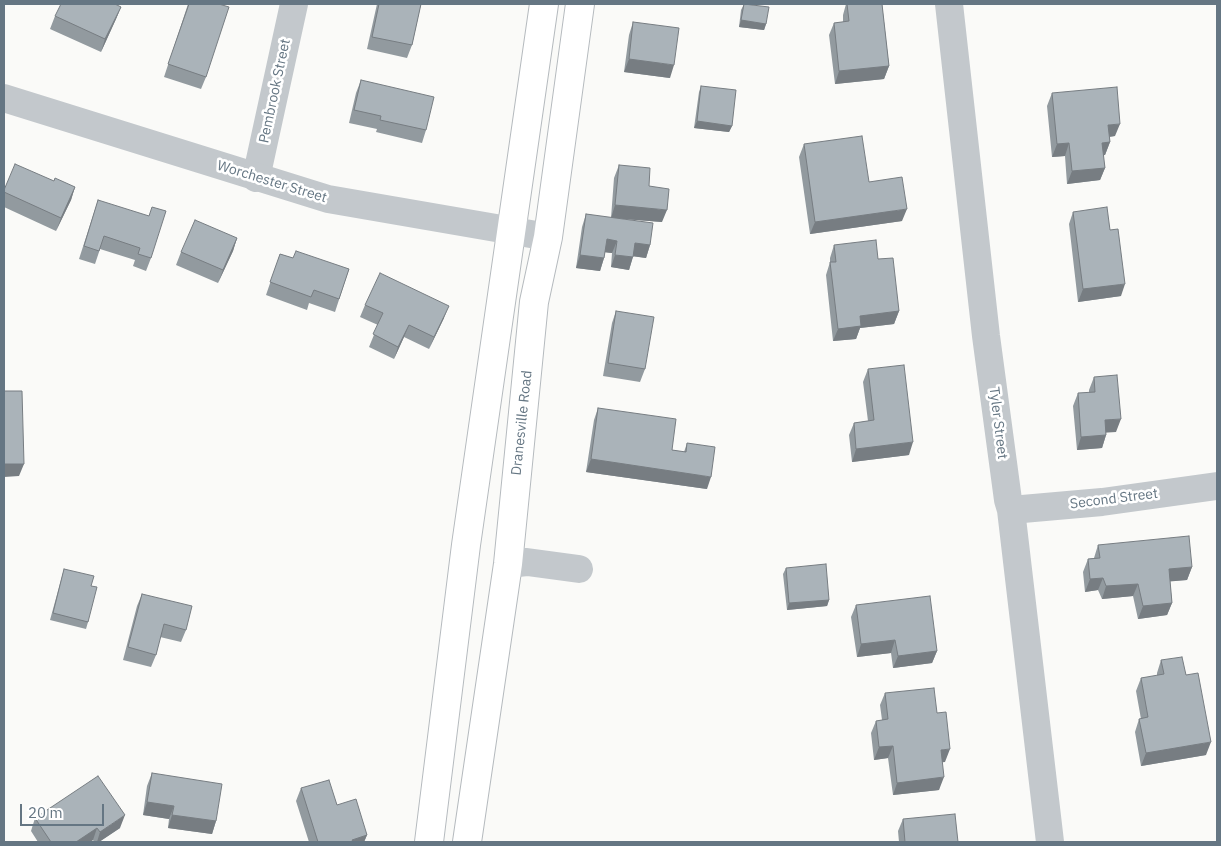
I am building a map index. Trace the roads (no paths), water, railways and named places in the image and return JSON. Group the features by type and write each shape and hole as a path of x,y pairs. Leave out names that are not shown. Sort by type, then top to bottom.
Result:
{"main road":[{"path":"429,842 466,545 544,4"},
{"name":"Dranesville Road","path":"467,842 508,564 534,302 548,237 580,4"}],"street":[{"name":"Pembrook Street","path":"256,178 294,4"},
{"name":"Tyler Street","path":"949,4 986,336 1008,500 1012,510 1050,842"},
{"name":"Worchester Street","path":"4,98 328,199 548,237"},
{"name":"Second Street","path":"1012,510 1102,502 1217,486"},
{"path":"508,564 528,562 579,569"}]}
